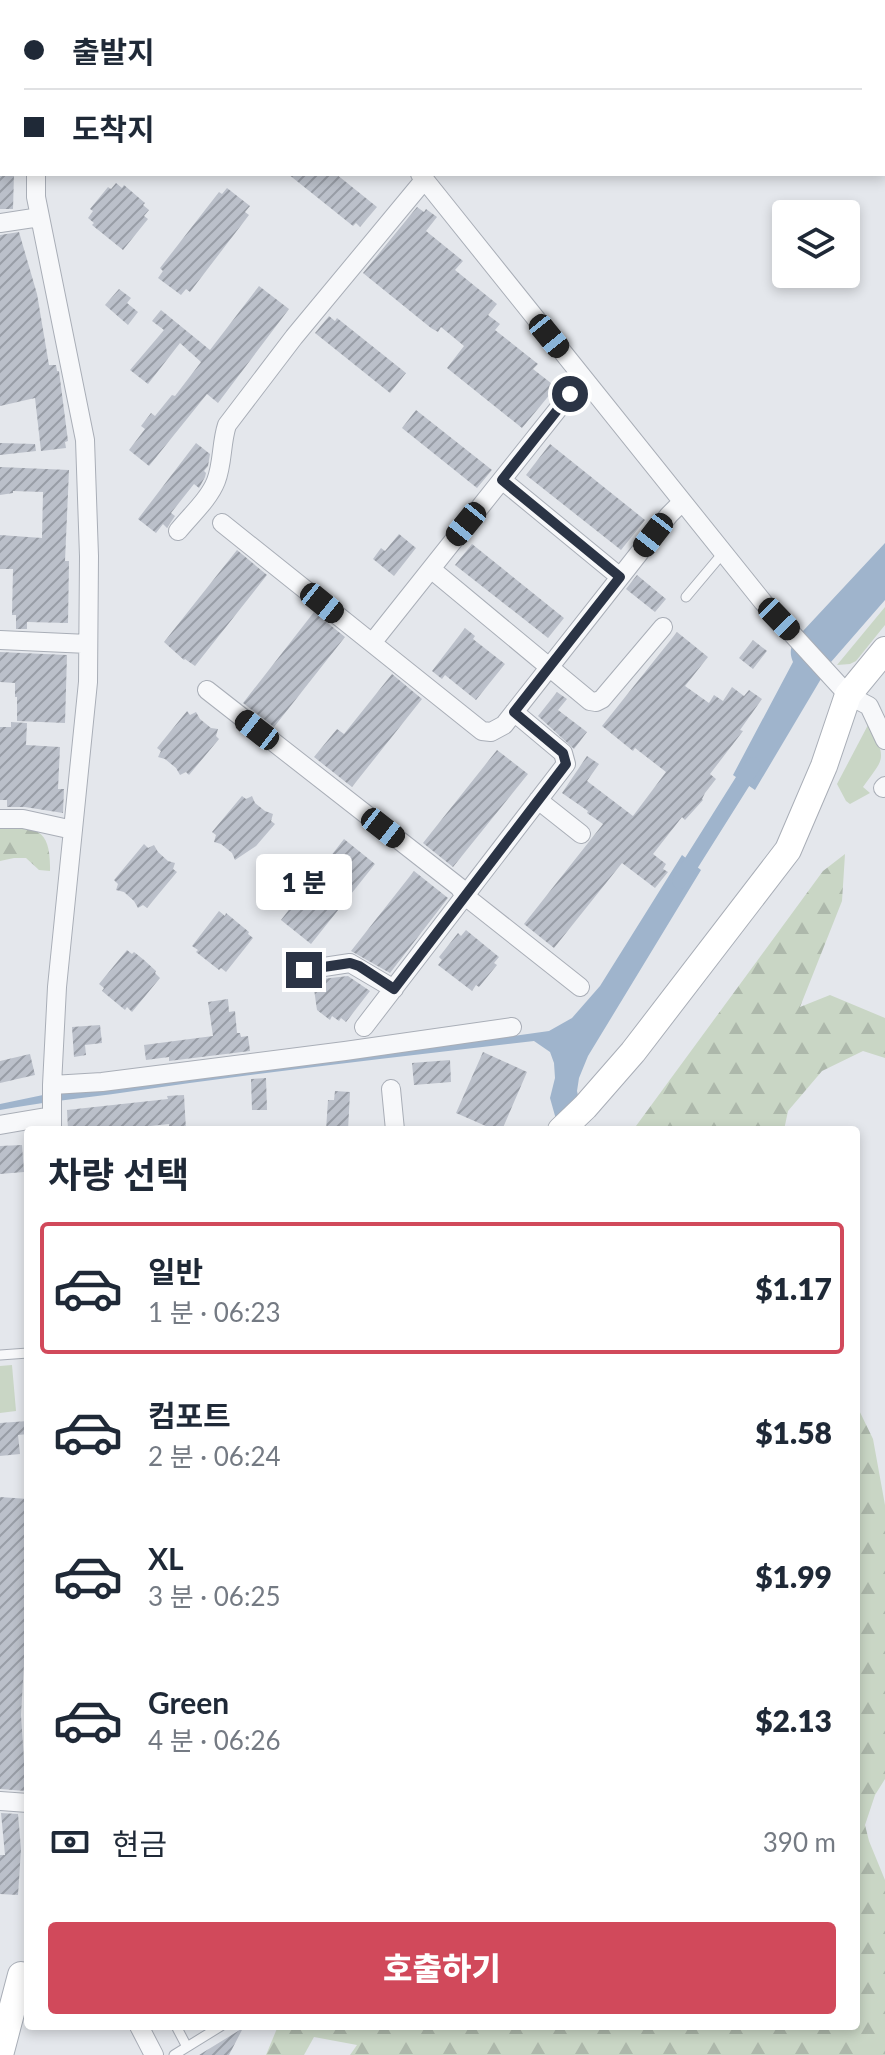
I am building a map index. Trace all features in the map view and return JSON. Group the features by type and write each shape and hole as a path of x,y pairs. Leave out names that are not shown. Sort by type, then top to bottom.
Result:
{"main road":[{"path":"565,1126 633,1052 788,850 824,766 848,695 883,656"},
{"path":"0,2007 24,1969"},
{"path":"0,2055 24,1969"}],"street":[{"path":"36,176 36,197 85,440 89,556 88,682 57,987 52,1105"},
{"path":"178,531 212,490 218,478 227,425 422,177 763,602 848,695 869,706 885,740"},
{"path":"0,223 40,217"},
{"path":"372,643 570,394 585,381"},
{"path":"502,480 620,577"},
{"path":"222,523 482,731 491,732 498,730 514,712 682,502"},
{"path":"431,569 590,701 602,699 663,627"},
{"path":"0,640 88,644"},
{"path":"207,690 459,887 465,896 580,987"},
{"path":"364,1027 566,764 563,753 514,712"},
{"path":"538,800 581,834"},
{"path":"0,819 23,819 73,830"},
{"path":"304,970 350,963 394,989"},
{"path":"0,1125 102,1082 512,1027"},
{"path":"391,1089 395,1126"},
{"path":"0,1801 24,1803"},
{"path":"141,2030 154,2055"}],"lane":[{"path":"686,597 723,553"},
{"path":"0,1355 24,1353"},
{"path":"178,2030 187,2047"},
{"path":"174,2055 215,2030"}],"green space":[{"path":"885,607 885,625 856,661 837,665"},
{"path":"868,725 873,725 881,759 863,787 870,793 850,804 837,784"},
{"path":"0,826 24,827 39,833 48,846 50,871 39,870 26,858 0,861"},
{"path":"845,854 842,901 800,1007 830,995 885,1018 885,1058 863,1051 822,1071 788,1111 785,1126 636,1126 823,871"},
{"path":"12,1365 16,1411 0,1413 0,1366"},
{"path":"860,1412 873,1439 885,1505 885,1779 875,1795 865,1825 885,1880 885,2055 350,2055 357,2045 314,2037 304,2055 266,2055 276,2030 860,2030"}],"water":[{"path":"885,543 885,600 831,662 755,790 733,775 793,662 792,645"},
{"path":"682,855 701,870 588,1056 577,1091 585,1126 558,1126 550,1098 555,1078 554,1063 550,1052 534,1041 0,1110 0,1104 43,1095 549,1031 572,1018 600,986"}],"building":[{"path":"0,176 14,176 13,209 0,209"},
{"path":"290,176 338,176 377,207 360,227 356,223 353,226"},
{"path":"116,183 122,188 124,185 149,210 144,216 148,219 123,250 92,225 94,223 88,218 93,211 90,209 108,187 111,189"},
{"path":"227,188 250,206 245,212 249,215 190,292 186,289 181,295 158,278 163,271 160,268 219,192 222,194"},
{"path":"417,207 437,217 426,231 463,261 455,270 497,304 488,315 500,324 495,330 538,364 533,369 556,387 522,428 447,368 464,346 441,327 438,332 431,328 363,273"},
{"path":"19,232 37,294 49,365 56,365 59,371 68,441 65,442 66,448 41,451 35,398 0,406 0,235"},
{"path":"259,286 289,309 218,403 207,394 149,466 129,450 145,429 141,426 151,413 155,416 172,395 175,396 201,362 180,343 148,384 130,370 164,330 152,321 161,310 210,350"},
{"path":"119,289 131,298 127,303 138,312 128,325 105,305"},
{"path":"329,316 335,321 337,318 406,373 390,393 315,333"},
{"path":"416,410 492,470 477,488 402,428"},
{"path":"0,443 35,444 36,451 0,455"},
{"path":"196,443 210,454 205,477 199,488 194,484 171,513 175,516 167,528 163,524 156,533 138,519"},
{"path":"550,444 645,520 621,550 526,475"},
{"path":"0,467 69,470 65,561 69,561 68,623 27,622 27,629 16,629 16,615 12,615 13,569 0,569 0,535 42,538 43,492 13,491 0,495"},
{"path":"399,534 416,548 394,576 373,559 381,548 385,551"},
{"path":"472,544 564,618 548,638 455,565"},
{"path":"237,550 267,575 195,666 164,642"},
{"path":"637,575 666,599 655,612 626,589"},
{"path":"314,612 345,637 274,727 243,703"},
{"path":"465,628 475,636 473,639 505,664 476,700 445,675 442,679 432,671"},
{"path":"677,632 708,657 685,686 709,703 714,695 723,701 732,687 744,696 749,690 762,699 740,730 743,731 710,774 716,779 703,800 685,820 682,817 653,854 666,864 663,869 668,872 655,888 622,863 554,948 524,924 603,824 562,793 587,756 599,764 587,781 633,816 666,772 602,726"},
{"path":"753,640 767,651 753,669 739,658"},
{"path":"0,652 67,655 65,723 17,721 15,683 0,682"},
{"path":"392,674 422,699 352,787 314,757 337,729 344,734"},
{"path":"557,692 567,699 558,710 587,732 574,749 538,716"},
{"path":"187,711 190,715 196,712 211,728 218,729 216,736 219,739 189,775 186,772 180,775 165,759 158,757 161,751 157,748"},
{"path":"11,722 27,723 26,745 60,747 58,789 64,789 63,813 7,807 7,800 0,800 0,727 11,727"},
{"path":"497,750 528,774 453,867 423,843"},
{"path":"242,796 246,799 252,796 255,803 273,814 271,821 275,824 256,846 235,860 232,853 214,842 216,835 212,832"},
{"path":"344,839 375,864 311,944 281,920"},
{"path":"144,844 148,848 154,845 168,861 175,863 173,869 177,872 147,908 143,905 138,908 124,892 116,890 118,884 114,880"},
{"path":"414,871 448,898 390,973 351,951"},
{"path":"219,911 225,916 226,913 253,938 226,972 221,968 219,970 192,946"},
{"path":"466,930 499,957 494,963 497,965 472,991 438,965 442,960 439,957 458,933 461,936"},
{"path":"127,950 144,960 160,978 132,1012 102,991 104,988 99,984"},
{"path":"348,976 370,991 346,1022 332,1016 330,1020 317,1010 314,989 322,979"},
{"path":"228,999 229,1012 235,1011 237,1033 241,1037 248,1036 250,1051 169,1061 169,1057 146,1060 144,1045 213,1036 208,1002"},
{"path":"100,1025 102,1043 85,1045 86,1055 74,1057 72,1027"},
{"path":"483,1052 527,1072 504,1126 486,1126 456,1113"},
{"path":"30,1054 35,1075 0,1083 0,1061"},
{"path":"450,1060 451,1082 414,1085 412,1063"},
{"path":"266,1078 267,1110 252,1110 251,1079"},
{"path":"335,1091 350,1092 348,1126 326,1126 328,1100 334,1100"},
{"path":"184,1095 186,1126 68,1126 67,1110 168,1099 167,1096"},
{"path":"22,1145 24,1172 0,1174 0,1146"},
{"path":"24,1421 24,1434 18,1435 20,1454 0,1456 0,1423"},
{"path":"0,1497 24,1499 21,1715 24,1791 0,1789"},
{"path":"1,1813 18,1814 21,1849 18,1895 0,1894 0,1855 5,1855"},
{"path":"240,2030 242,2030 229,2055 199,2055"}],"waterway":[{"path":"680,881 753,765"}],"route":[{"path":"304,970 350,963 394,989 566,764 563,753 514,712 620,577 502,480 570,394"}]}
